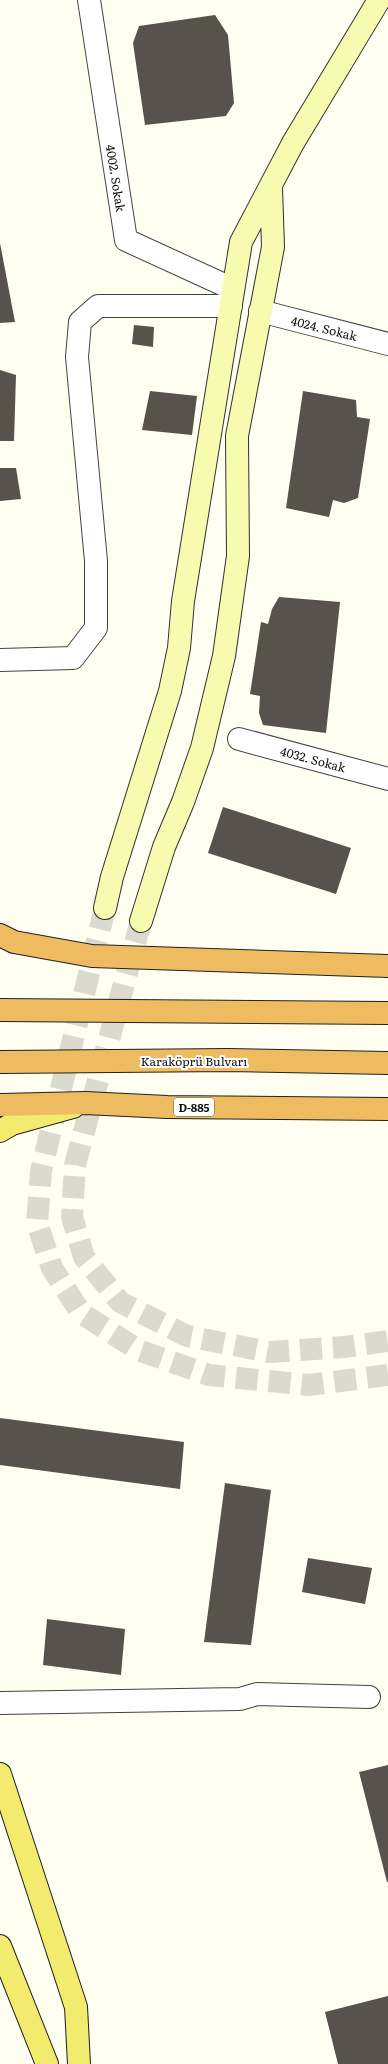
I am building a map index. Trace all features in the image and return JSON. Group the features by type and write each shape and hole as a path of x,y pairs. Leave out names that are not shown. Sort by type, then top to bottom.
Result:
{"highway":[{"path":"5,938 92,956 388,966"},
{"path":"0,1010 388,1013"},
{"name":"Karaköprü Bulvarı","path":"0,1062 228,1060 388,1064"},
{"name":"D-885","path":"0,1105 86,1103 167,1107 388,1109"}],"main road":[{"path":"105,908 112,877 170,691 179,648 183,601 241,242 294,143 379,0"},
{"path":"141,921 164,847 183,802 202,748 224,656 238,556 237,436 273,247 271,187"},
{"path":"0,1131 12,1124 86,1103"},
{"path":"0,1774 76,2007 79,2064"},
{"path":"0,1946 47,2064"}],"street":[{"name":"4002. Sokak","path":"89,0 126,240 232,297"},
{"path":"0,660 73,658 96,628 96,561 77,357 80,322 98,306 232,297"},
{"name":"4024. Sokak","path":"260,311 388,344"},
{"name":"4032. Sokak","path":"239,739 388,779"},
{"path":"0,1703 240,1699 257,1694 369,1697"}],"building":[{"path":"215,15 228,35 234,103 226,116 145,125 133,43 139,26"},
{"path":"0,243 15,322 0,323"},
{"path":"134,325 154,327 153,347 132,344"},
{"path":"0,370 16,375 14,441 0,441"},
{"path":"150,391 197,396 192,435 142,430"},
{"path":"303,391 356,400 357,417 370,419 358,498 344,503 333,500 329,517 286,508"},
{"path":"0,468 16,468 21,499 0,501"},
{"path":"279,597 340,602 326,733 263,725 259,713 260,696 250,694 261,622 268,624 272,609"},
{"path":"223,807 351,848 336,894 208,853"},
{"path":"0,1418 184,1442 180,1489 0,1465"},
{"path":"225,1483 271,1490 251,1645 204,1642"},
{"path":"308,1558 372,1568 365,1604 302,1592"},
{"path":"47,1619 125,1629 121,1675 43,1665"},
{"path":"388,1765 388,1882 387,1882 359,1772"},
{"path":"388,1996 388,2064 338,2064 325,2012"}],"tunnel":[{"path":"105,908 41,1171 37,1223 52,1268 81,1313 138,1350 209,1375 309,1385 388,1375"},
{"path":"141,921 75,1165 72,1217 84,1257 120,1302 187,1336 269,1352 344,1347 388,1341"}]}
